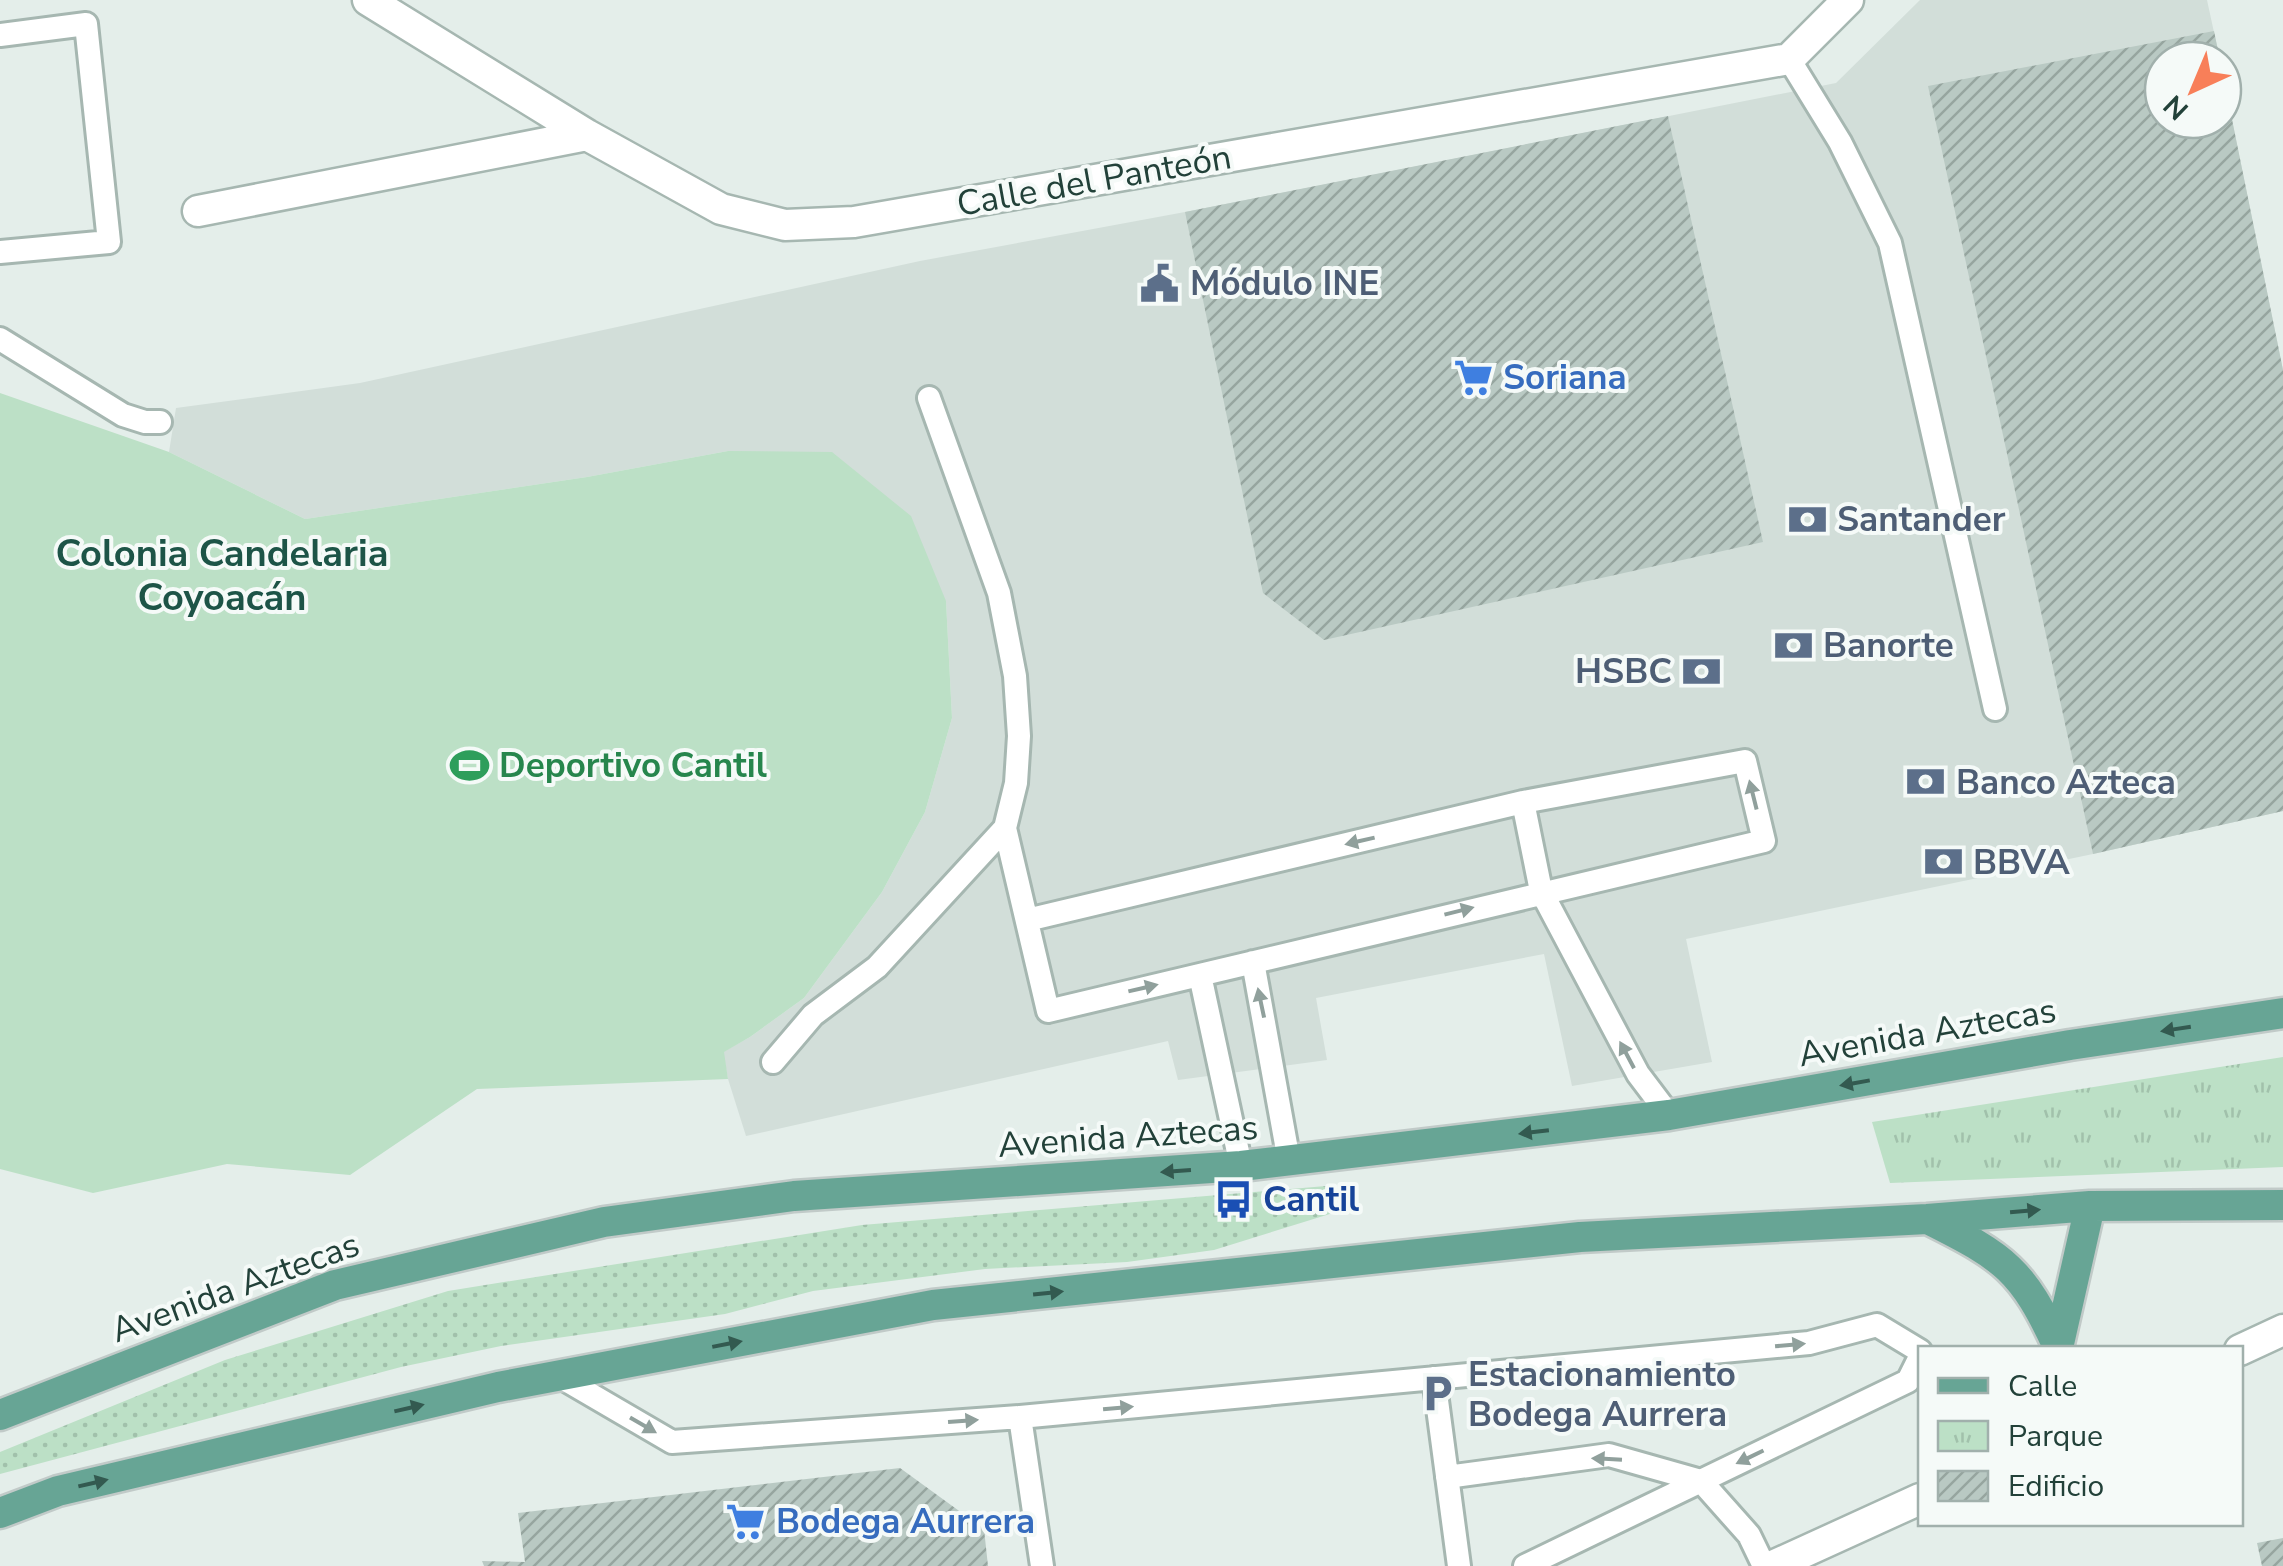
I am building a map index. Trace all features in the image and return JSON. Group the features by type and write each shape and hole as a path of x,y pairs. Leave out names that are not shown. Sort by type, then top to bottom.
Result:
{"main road":[{"name":"Avenida Aztecas","path":"0,1415 335,1285 604,1222 794,1196 1241,1166 1670,1115 2070,1045 2283,1013"},
{"path":"0,1513 58,1491 498,1387 934,1305 1580,1237 1928,1219 2090,1206 2283,1205"},
{"path":"2058,1346 2090,1206"},
{"path":"1928,1219 1984,1248 2018,1274 2041,1310 2057,1346"}],"street":[{"name":"Calle del Panteón","path":"368,0 587,135 721,209 785,225 854,222 1789,59"},
{"path":"1789,59 1848,0"},
{"path":"198,211 587,135"},
{"path":"2243,1349 2283,1330"},
{"path":"1773,1566 1918,1500"}],"lane":[{"path":"0,36 86,24 109,242 0,252"},
{"path":"1789,59 1840,142 1890,243 1995,709"},
{"path":"0,339 123,415 160,422"},
{"path":"929,398 999,593 1016,676 1016,784 1005,828 1048,1010 1764,840 1745,761 1524,802 1027,920"},
{"path":"1524,802 1541,891 1638,1074 1670,1115"},
{"path":"773,1062 813,1015 876,967 1005,828"},
{"path":"1252,962 1289,1161"},
{"path":"1200,974 1241,1166"},
{"path":"559,1376 672,1442 1020,1417 1810,1343 1877,1325 1918,1353"},
{"path":"1525,1566 1908,1381 1918,1358"},
{"path":"1434,1378 1459,1566"},
{"path":"1020,1417 1042,1566"},
{"path":"1447,1477 1609,1455 1701,1481 1749,1536 1764,1566"}],"shaded area":[{"path":"1920,0 2207,0 2216,40 2143,40 2143,140 2236,140 2283,370 2283,811 1686,939 1712,1062 1572,1086 1544,954 1316,998 1327,1060 1178,1080 1168,1041 746,1136 723,1052 804,998 882,892 925,812 952,718 946,601 728,451 587,477 305,519 169,452 176,408 360,383 920,261 1836,83"}],"green space":[{"name":"Deportivo Cantil","path":"0,393 169,452 305,519 587,477 728,451 832,452 911,516 946,601 952,718 925,812 882,892 804,998 724,1052 728,1079 477,1089 350,1175 227,1164 93,1193 0,1169"},
{"path":"2283,1057 2283,1167 1890,1183 1872,1122"},
{"path":"1326,1186 1333,1213 1214,1250 1127,1262 985,1269 813,1291 725,1314 501,1346 401,1367 0,1474 0,1452 225,1360 448,1291 862,1225"}],"building":[{"path":"2214,31 2216,40 2167,40"},
{"path":"2143,45 2143,140 2236,140 2283,370 2283,811 2093,854 1928,86"},
{"name":"Soriana","path":"1668,116 1763,542 1324,640 1263,593 1185,212"},
{"name":"Bodega Aurrera","path":"900,1468 984,1529 988,1566 484,1566 482,1561 525,1562 518,1513"},
{"path":"2283,1538 2283,1566 2262,1566 2257,1543"}],"place":[{"name":"Módulo INE","path":"1160,283"},
{"name":"Soriana","path":"1473,377"},
{"name":"Santander","path":"1807,519"},
{"name":"Banorte","path":"1793,645"},
{"name":"HSBC","path":"1702,671"},
{"name":"Deportivo Cantil","path":"469,765"},
{"name":"Banco Azteca","path":"1926,782"},
{"name":"BBVA","path":"1943,862"},
{"name":"Cantil","path":"1233,1199"},
{"name":"Estacionamiento Bodega Aurrera","path":"1438,1394"},
{"name":"Bodega Aurrera","path":"746,1521"}],"district":[{"name":"Colonia Candelaria Coyoacán","path":"222,575"}]}
